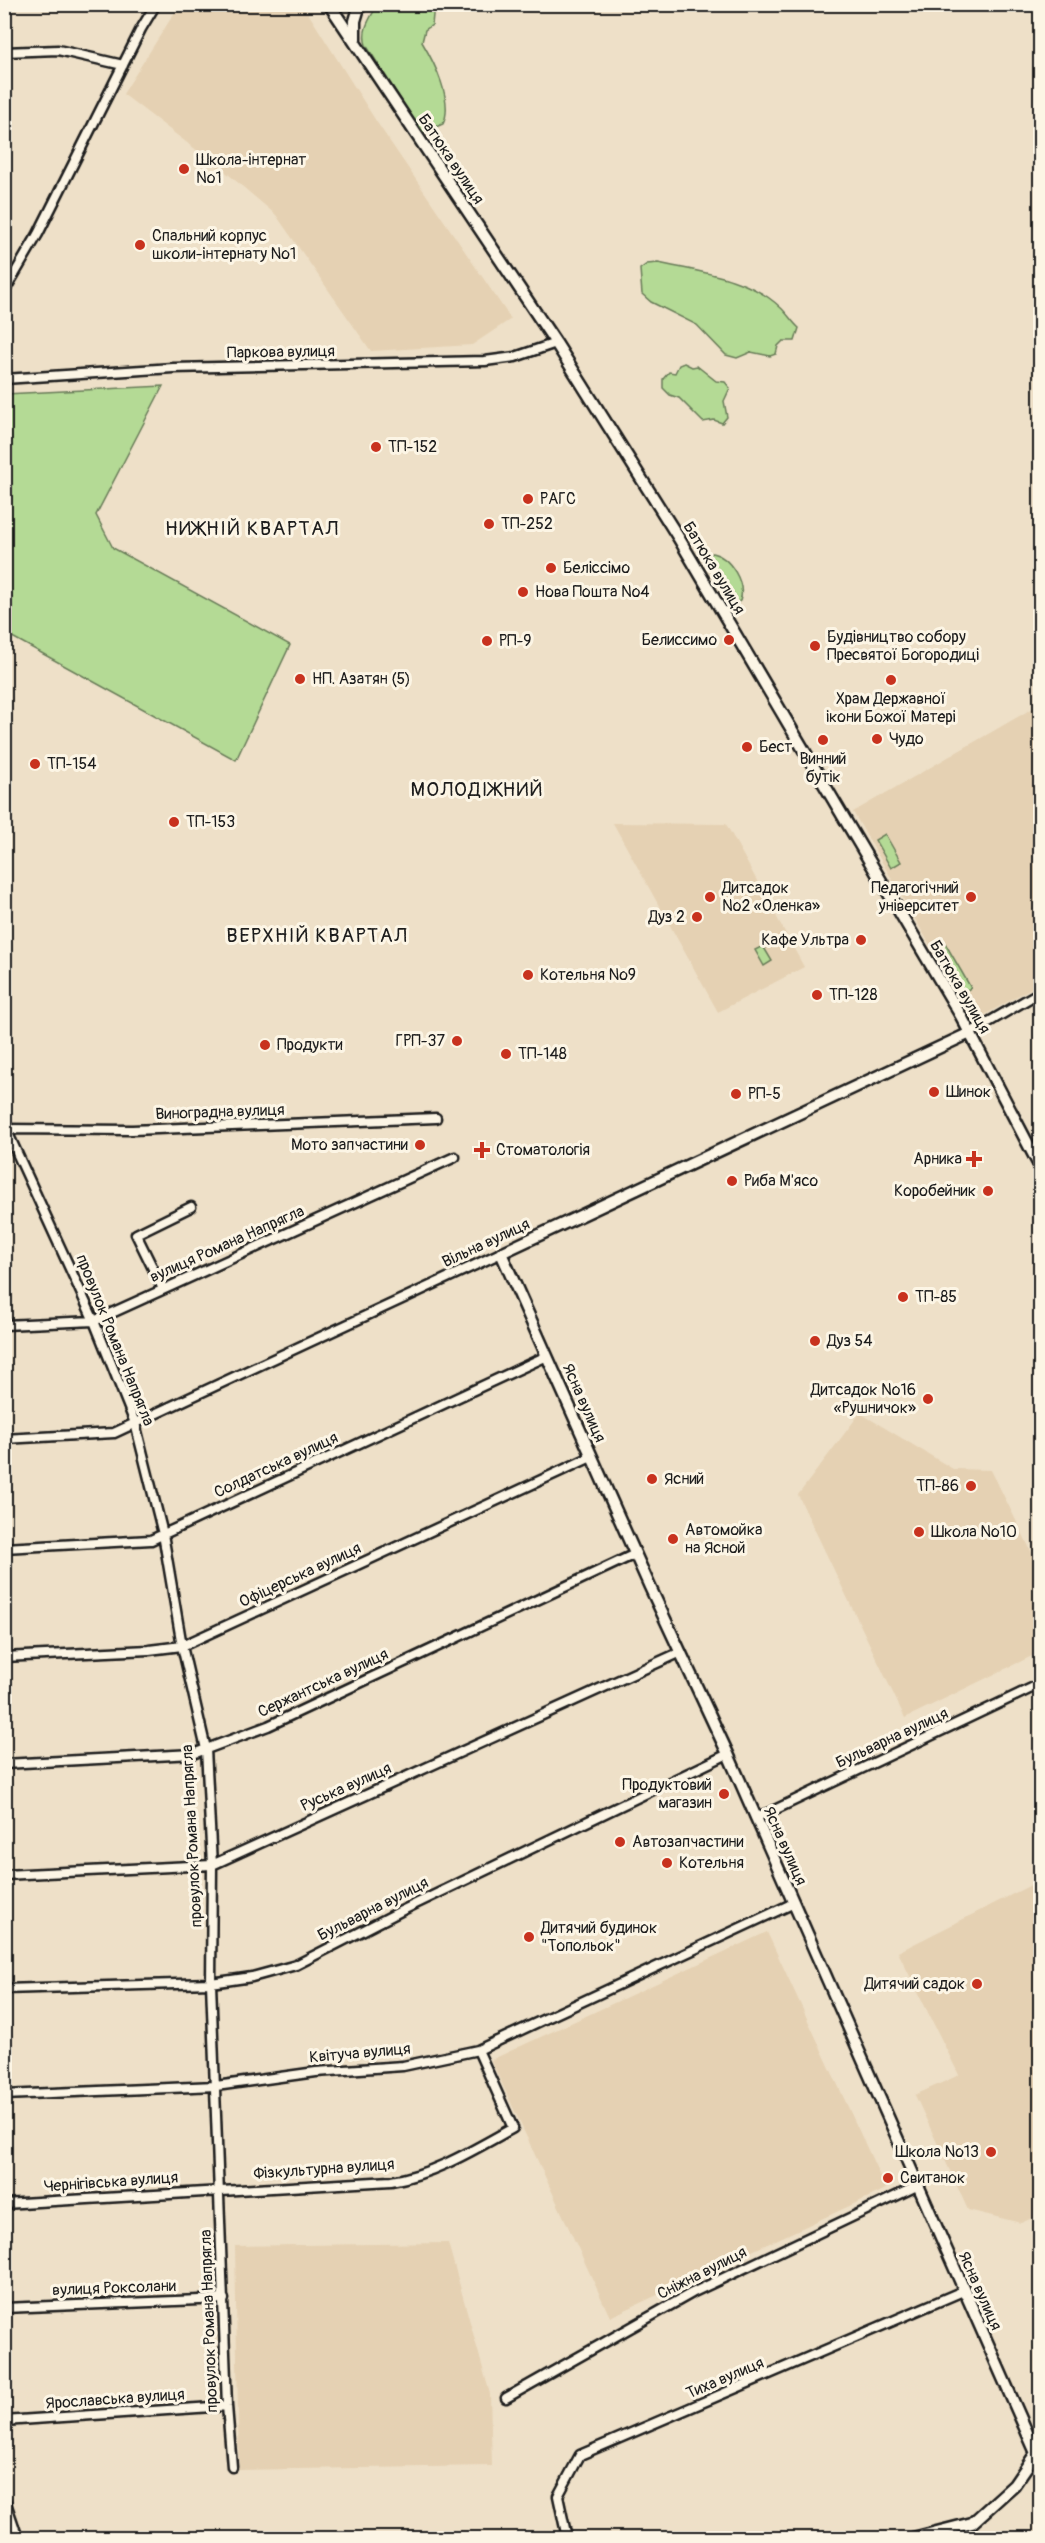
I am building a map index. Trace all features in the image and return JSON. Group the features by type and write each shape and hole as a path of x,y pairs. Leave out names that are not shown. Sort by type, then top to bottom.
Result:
{"street":[{"path":"4,292 33,244 141,29 156,4"},
{"name":"Батюка вулиця","path":"329,4 556,343 678,537 970,1033 1041,1167"},
{"path":"355,40 355,21 360,4"},
{"path":"4,52 58,50 123,65"},
{"name":"Паркова вулиця","path":"4,379 173,368 486,361 515,357 556,343"},
{"path":"970,1033 1041,992"},
{"name":"Вільна вулиця","path":"4,1439 114,1433 970,1033"},
{"name":"Виноградна вулиця","path":"5,1129 144,1129 436,1118"},
{"name":"провулок Романа Напрягла","path":"5,1129 94,1321 135,1423 163,1534 182,1646 206,1749 212,1865 211,1983 227,2406 232,2467"},
{"name":"вулиця Романа Напрягла","path":"4,1325 94,1321 455,1157"},
{"path":"163,1289 136,1234 191,1207"},
{"name":"Ясна вулиця","path":"501,1253 794,1903 916,2186 1038,2453"},
{"name":"Солдатська вулиця","path":"4,1548 152,1540 547,1356"},
{"name":"Офіцерська вулиця","path":"4,1657 149,1650 182,1646 591,1457"},
{"name":"Сержантська вулиця","path":"4,1764 193,1754 268,1726 635,1554"},
{"name":"Руська вулиця","path":"4,1875 212,1865 681,1652"},
{"name":"Бульварна вулиця","path":"755,1817 788,1804 1041,1684"},
{"name":"Бульварна вулиця","path":"4,1989 211,1983 252,1977 296,1965 401,1911 728,1755"},
{"name":"Квітуча вулиця","path":"4,2096 216,2086 316,2072 404,2066 478,2050 794,1903"},
{"name":"Фізкультурна вулиця","path":"219,2190 391,2181 412,2177 467,2154 513,2128 478,2050"},
{"name":"Сніжна вулиця","path":"506,2398 692,2293 916,2186"},
{"name":"Чернігівська вулиця","path":"4,2204 219,2190"},
{"name":"Тиха вулиця","path":"567,2538 558,2496 580,2455 963,2291"},
{"name":"вулиця Роксолани","path":"4,2308 224,2299"},
{"name":"Ярославська вулиця","path":"4,2421 227,2406"},
{"path":"913,2538 972,2523 1014,2486 1038,2453"},
{"path":"4,2497 18,2538"}],"shaded area":[{"path":"187,4 303,5 376,121 511,319 472,345 371,351 276,215 228,174 123,94 175,12"},
{"name":"Педагогічний університет","path":"1040,704 1040,983 974,1021 853,812"},
{"name":"Дитсадок №2 «Оленка»","path":"613,823 726,824 804,967 718,1012"},
{"name":"Школа №10","path":"860,1413 953,1469 991,1470 1040,1569 1040,1652 905,1718 798,1495"},
{"path":"1037,1882 1040,1888 1040,2216 1021,2223 968,2210 915,2095 959,2075 898,1952"},
{"path":"767,1932 886,2189 610,2317 491,2060"},
{"path":"448,2243 490,2394 492,2466 239,2470 235,2246"}],"green space":[{"path":"378,4 434,5 432,25 425,30 422,42 437,71 444,93 446,115 443,124 422,133 366,45 365,29"},
{"path":"658,263 723,277 754,289 780,307 799,328 795,341 783,341 778,346 776,354 770,356 751,352 737,358 726,355 697,325 651,302 642,294 640,269 647,264"},
{"path":"684,363 692,367 697,366 716,381 725,382 730,388 724,401 727,417 722,423 714,420 703,422 679,398 670,395 663,388 663,379 669,372 675,373 679,365"},
{"path":"163,386 96,515 113,548 290,645 236,760 5,633 5,394"},
{"path":"712,553 731,565 741,587 740,601 734,604 705,556"},
{"path":"885,834 901,862 891,868 875,840"},
{"path":"942,938 971,988 963,992 935,942"},
{"path":"763,946 772,961 764,966 755,950"}],"place":[{"name":"Школа-інтернат №1","path":"184,169"},
{"name":"Спальний корпус школи-інтернату №1","path":"140,245"},
{"name":"ТП-152","path":"376,447"},
{"name":"РАГС","path":"528,499"},
{"name":"ТП-252","path":"489,524"},
{"name":"Беліссімо","path":"551,568"},
{"name":"Нова Пошта №4","path":"523,592"},
{"name":"Белиссимо","path":"729,640"},
{"name":"РП-9","path":"487,641"},
{"name":"Будівництво собору Пресвятої Богородиці","path":"815,646"},
{"name":"НП. Азатян (5)","path":"300,679"},
{"name":"Храм Державної ікони Божої Матері","path":"891,680"},
{"name":"Чудо","path":"877,739"},
{"name":"Винний бутік","path":"823,740"},
{"name":"Бест","path":"747,747"},
{"name":"ТП-154","path":"35,764"},
{"name":"ТП-153","path":"174,822"},
{"name":"Дитсадок №2 «Оленка»","path":"710,897"},
{"name":"Педагогічний університет","path":"971,897"},
{"name":"Дуз 2","path":"697,917"},
{"name":"Кафе Ультра","path":"861,940"},
{"name":"Котельня №9","path":"528,975"},
{"name":"ТП-128","path":"817,995"},
{"name":"ГРП-37","path":"457,1041"},
{"name":"Продукти","path":"265,1045"},
{"name":"ТП-148","path":"506,1054"},
{"name":"Шинок","path":"934,1092"},
{"name":"РП-5","path":"736,1094"},
{"name":"Мото запчастини","path":"420,1145"},
{"name":"Стоматологія","path":"482,1150"},
{"name":"Арника","path":"974,1159"},
{"name":"Риба М'ясо","path":"732,1181"},
{"name":"Коробейник","path":"988,1191"},
{"name":"ТП-85","path":"903,1297"},
{"name":"Дуз 54","path":"815,1341"},
{"name":"Дитсадок №16 «Рушничок»","path":"928,1399"},
{"name":"Ясний","path":"652,1479"},
{"name":"ТП-86","path":"971,1486"},
{"name":"Школа №10","path":"919,1532"},
{"name":"Автомойка на Ясной","path":"673,1539"},
{"name":"Продуктовий магазин","path":"724,1794"},
{"name":"Автозапчастини","path":"620,1842"},
{"name":"Котельня","path":"667,1863"},
{"name":"Дитячий будинок \"Топольок\"","path":"529,1937"},
{"name":"Дитячий садок","path":"977,1984"},
{"name":"Школа №13","path":"991,2152"},
{"name":"Свитанок","path":"888,2178"}],"district":[{"name":"НИЖНІЙ КВАРТАЛ","path":"252,528"},
{"name":"МОЛОДІЖНИЙ","path":"477,789"},
{"name":"ВЕРХНІЙ КВАРТАЛ","path":"317,935"}]}
